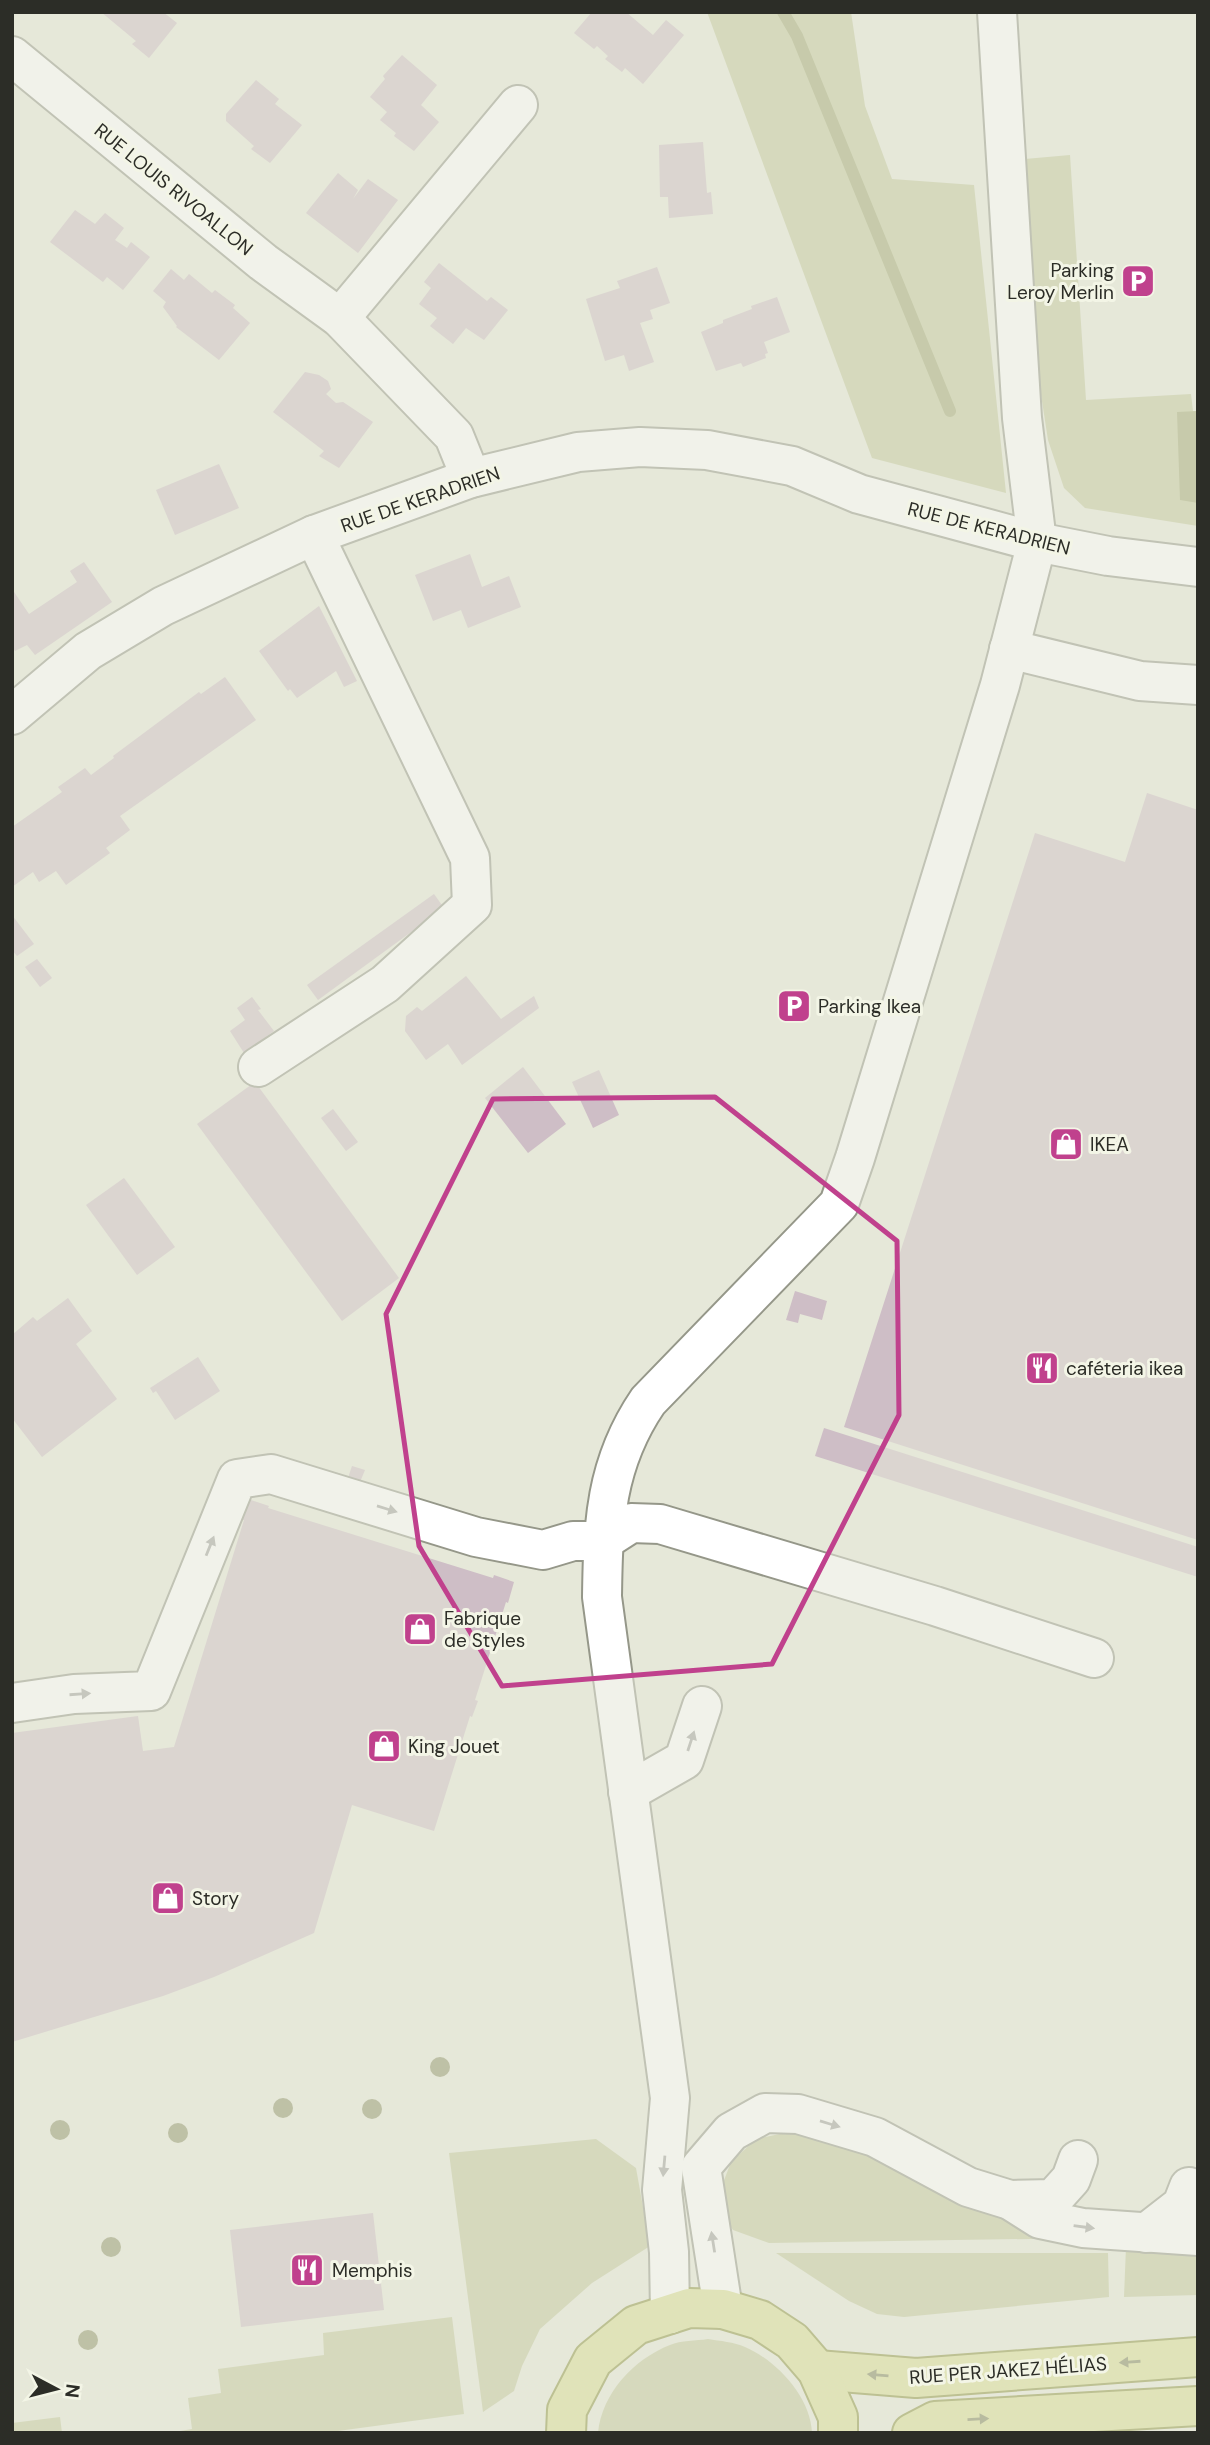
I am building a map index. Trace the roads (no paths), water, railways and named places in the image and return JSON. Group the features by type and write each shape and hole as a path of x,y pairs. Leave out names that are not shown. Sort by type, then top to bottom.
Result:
{"main road":[{"path":"566,2433 567,2410 593,2360 636,2325 689,2308 723,2309 760,2320 792,2341 817,2370 838,2417 838,2433"},
{"name":"RUE PER JAKEZ HÉLIAS","path":"817,2370 916,2378 1198,2357"},
{"path":"912,2433 935,2421 1198,2406"}],"street":[{"path":"670,2314 662,2190 670,2098 602,1597 603,1541 608,1494 617,1464 637,1417 648,1401 839,1204 1009,649 1037,542 1023,418 997,12"},
{"name":"RUE LOUIS RIVOALLON","path":"12,56 263,262 340,318 454,436 471,478"},
{"path":"340,318 518,105"},
{"name":"RUE DE KERADRIEN","path":"12,715 88,652 153,613 314,535 471,478 578,452 640,447 707,450 792,466 859,494 1037,542 1108,556 1198,568"},
{"path":"258,1067 385,984 472,905 470,858 314,535"},
{"path":"1009,649 1140,681 1198,685"},
{"path":"12,1703 74,1694 151,1691 237,1479 271,1474 476,1537 543,1550 573,1541 603,1541 631,1523 660,1524 934,1606 1094,1658"},
{"path":"628,1792 684,1760 702,1706"},
{"path":"670,2098 701,2167 723,2309"},
{"path":"701,2167 731,2132 765,2113 798,2114 875,2137 968,2187 1010,2200 1040,2219 1083,2228 1198,2236"},
{"path":"1010,2200 1053,2199 1071,2179 1078,2160"},
{"path":"1146,2233 1182,2205 1189,2187"}],"waterway":[{"path":"783,12 797,36 950,411"}],"place":[{"name":"Parking Leroy Merlin","path":"1138,281"},
{"name":"Parking Ikea","path":"794,1006"},
{"name":"IKEA","path":"1066,1144"},
{"name":"caféteria ikea","path":"1042,1368"},
{"name":"Fabrique de Styles","path":"420,1629"},
{"name":"King Jouet","path":"384,1746"},
{"name":"Story","path":"168,1898"},
{"name":"Memphis","path":"307,2270"}]}
